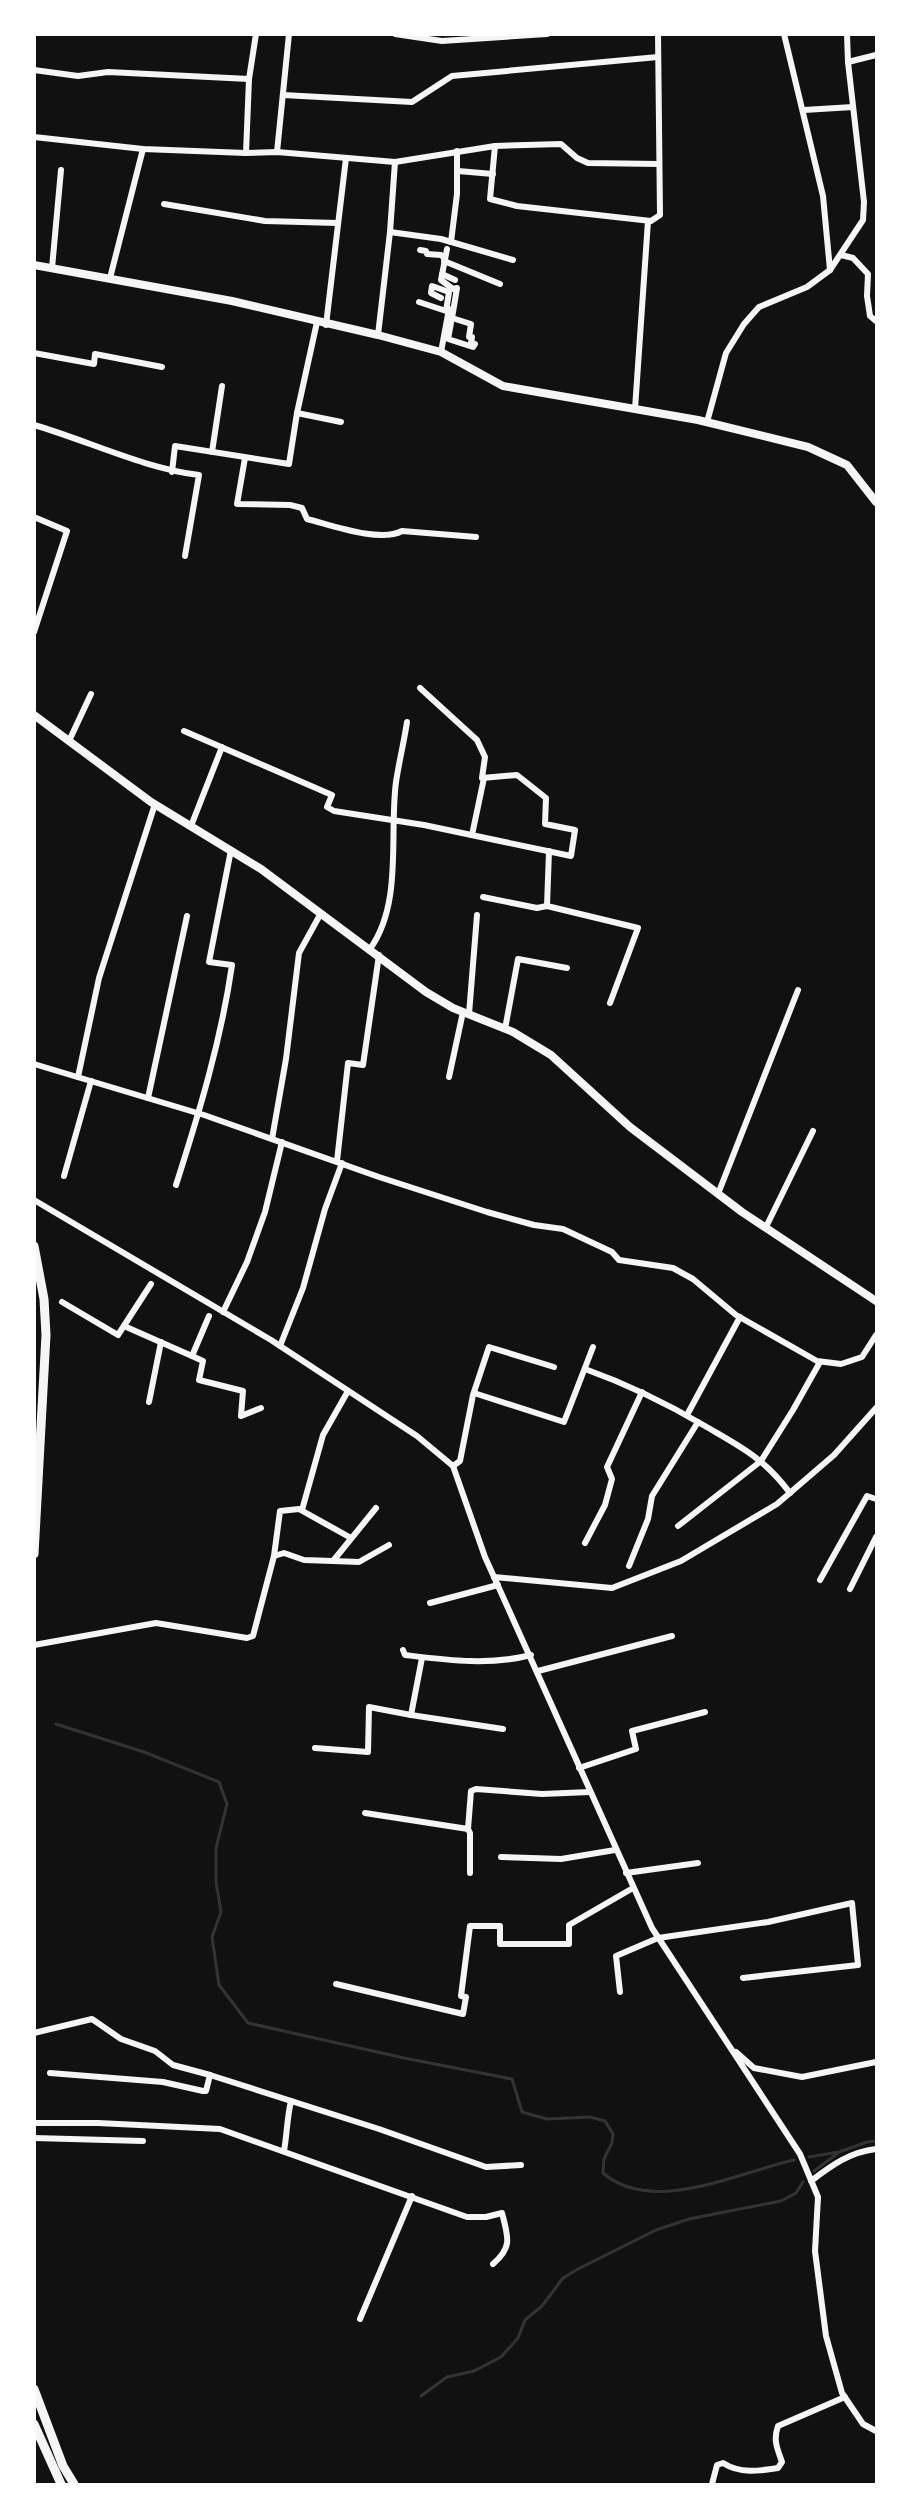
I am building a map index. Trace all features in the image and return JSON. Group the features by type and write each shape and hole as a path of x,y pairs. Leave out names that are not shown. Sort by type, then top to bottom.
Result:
{"highway":[{"path":"34,1246 44,1299 46,1335 34,1554"},
{"path":"34,2389 63,2466 74,2484"},
{"path":"34,2424 61,2484"}],"street":[{"path":"246,153 249,79 256,34"},
{"path":"278,153 289,34"},
{"path":"395,34 442,41 547,34"},
{"path":"495,146 490,199 517,206 648,221 656,219 660,215 658,34"},
{"path":"783,34 824,196 830,270"},
{"path":"707,422 726,353 744,324 759,307 807,287 830,270 863,220 864,202 848,62 847,34"},
{"path":"848,62 876,55"},
{"path":"283,95 412,102 452,76 658,57"},
{"path":"34,70 78,76 108,72 249,79"},
{"path":"804,110 853,107"},
{"path":"34,136 143,149 278,153 395,162 495,146 561,144 577,158 588,163 659,164"},
{"path":"110,278 143,149"},
{"path":"451,242 458,171 457,151"},
{"path":"326,325 346,158"},
{"path":"378,335 390,232 395,162"},
{"path":"52,268 61,170"},
{"path":"458,171 493,174"},
{"path":"164,204 265,221 337,223"},
{"path":"635,409 648,221"},
{"path":"390,232 451,242 513,260"},
{"path":"447,249 441,280 453,289 457,288 452,318 471,324 469,337 472,337 473,347 448,339 451,323"},
{"path":"420,250 426,251 427,254 441,255 445,260 500,284"},
{"path":"841,255 853,258 868,274 867,296 870,316 876,321"},
{"path":"34,265 232,301 326,325 378,335 441,352 503,387 707,422 808,447 847,465 876,502"},
{"path":"442,274 455,280"},
{"path":"419,302 446,311 449,292 432,286 431,293 441,298"},
{"path":"441,352 453,289"},
{"path":"172,472 176,446 289,464 297,414 317,322"},
{"path":"34,353 94,364 95,354 162,367"},
{"path":"212,452 222,386"},
{"path":"297,414 341,422"},
{"path":"34,425 77,437 172,472 199,475 185,556"},
{"path":"245,458 237,504 302,508 307,519 360,532 394,535 402,531 476,537"},
{"path":"34,517 67,531 34,632"},
{"path":"420,688 477,740 485,757 484,778 472,835"},
{"path":"69,741 91,694"},
{"path":"34,715 155,804 261,869 426,992 466,1013 505,1029 551,1055 630,1127 718,1194 876,1301"},
{"path":"370,949 378,937 393,873 396,781 406,722"},
{"path":"184,731 332,795 327,807 334,812 424,825 571,856 575,830 545,824 546,798 517,775 484,778"},
{"path":"191,826 222,747"},
{"path":"78,1077 99,978 155,804"},
{"path":"176,1185 216,1050 232,965 209,962 231,850"},
{"path":"546,906 549,851"},
{"path":"483,897 537,908 546,906 638,928 610,1003"},
{"path":"272,1139 286,1059 299,953 321,913"},
{"path":"449,1077 466,1013 477,915"},
{"path":"148,1098 187,916"},
{"path":"280,1346 303,1288 340,1162 348,1063 363,1065 379,955"},
{"path":"505,1029 518,959 567,968"},
{"path":"718,1194 798,990"},
{"path":"34,1064 199,1113 487,1212 534,1225 563,1229 612,1252 619,1260 673,1268 693,1279 740,1317 820,1362 841,1364 862,1357 876,1335"},
{"path":"64,1176 91,1081"},
{"path":"766,1227 813,1131"},
{"path":"223,1312 247,1262 265,1212 282,1142"},
{"path":"34,1200 280,1346 417,1436 453,1466 494,1577 531,1655 615,1850 658,1938 800,2154 818,2197 815,2251 826,2336 845,2397 863,2424 876,2431"},
{"path":"63,1302 118,1335 151,1284"},
{"path":"192,1356 209,1316"},
{"path":"687,1416 740,1317"},
{"path":"123,1326 203,1361 199,1380 243,1391 241,1416 261,1408"},
{"path":"149,1402 161,1342"},
{"path":"453,1466 460,1461 474,1393 489,1347 554,1367"},
{"path":"474,1393 564,1422 593,1347"},
{"path":"678,1526 761,1461 794,1410 820,1362"},
{"path":"585,1369 642,1392 753,1454 776,1473 790,1494"},
{"path":"302,1510 323,1435 348,1390"},
{"path":"585,1543 605,1505 612,1479 607,1467 642,1392"},
{"path":"494,1577 612,1588 681,1561 790,1494 834,1455 876,1408"},
{"path":"629,1566 648,1519 652,1496 698,1422"},
{"path":"820,1580 867,1496 876,1499"},
{"path":"333,1561 376,1508"},
{"path":"34,1645 156,1623 238,1636 253,1636 274,1556 280,1511 302,1510 351,1538"},
{"path":"850,1589 876,1537"},
{"path":"274,1556 284,1553 304,1560 359,1562 389,1545"},
{"path":"430,1603 498,1584"},
{"path":"538,1671 672,1636"},
{"path":"403,1650 405,1655 422,1658 490,1662 514,1660 531,1655"},
{"path":"411,1715 422,1658"},
{"path":"315,1748 368,1752 369,1707 503,1729"},
{"path":"579,1767 636,1749 632,1731 705,1712"},
{"path":"470,1872 470,1833 468,1829 471,1791 476,1789 542,1794 590,1792"},
{"path":"365,1813 468,1829"},
{"path":"501,1857 561,1859 615,1850"},
{"path":"626,1874 698,1863"},
{"path":"336,1984 463,2014 466,1997 461,1996 470,1926 500,1926 500,1944 569,1944 569,1925 633,1888"},
{"path":"620,1992 616,1956 658,1938 768,1922 852,1903 858,1965 743,1978"},
{"path":"34,2033 92,2019 121,2039 155,2051 173,2065 380,2129 486,2167 521,2165"},
{"path":"731,2048 754,2068 802,2077 876,2062"},
{"path":"50,2073 163,2082 203,2091 206,2091 210,2075"},
{"path":"284,2151 288,2132 286,2120 291,2101"},
{"path":"34,2123 98,2123 220,2129 467,2217 486,2217 502,2213 509,2241 502,2256 493,2264"},
{"path":"34,2138 143,2141"},
{"path":"811,2181 833,2164 861,2151 876,2149"},
{"path":"360,2319 412,2196"},
{"path":"712,2484 717,2465 723,2463 733,2469 748,2471 778,2468 782,2462 774,2435 778,2426 845,2397"}],"waterway":[{"path":"56,1724 144,1752 219,1782 227,1804 216,1848 216,1882 221,1912 212,1937 219,1985 248,2023 404,2058 512,2079 522,2112 547,2119 590,2117 605,2121 613,2134 612,2143 604,2159 603,2173 623,2185 646,2191 671,2191 697,2187 794,2160"},
{"path":"809,2157 839,2152 876,2141"},
{"path":"814,2171 838,2153"},
{"path":"421,2396 447,2377 474,2371 501,2357 518,2338 525,2320 542,2306 563,2278 578,2269 656,2230 689,2219 781,2201 796,2193 803,2182"}]}
